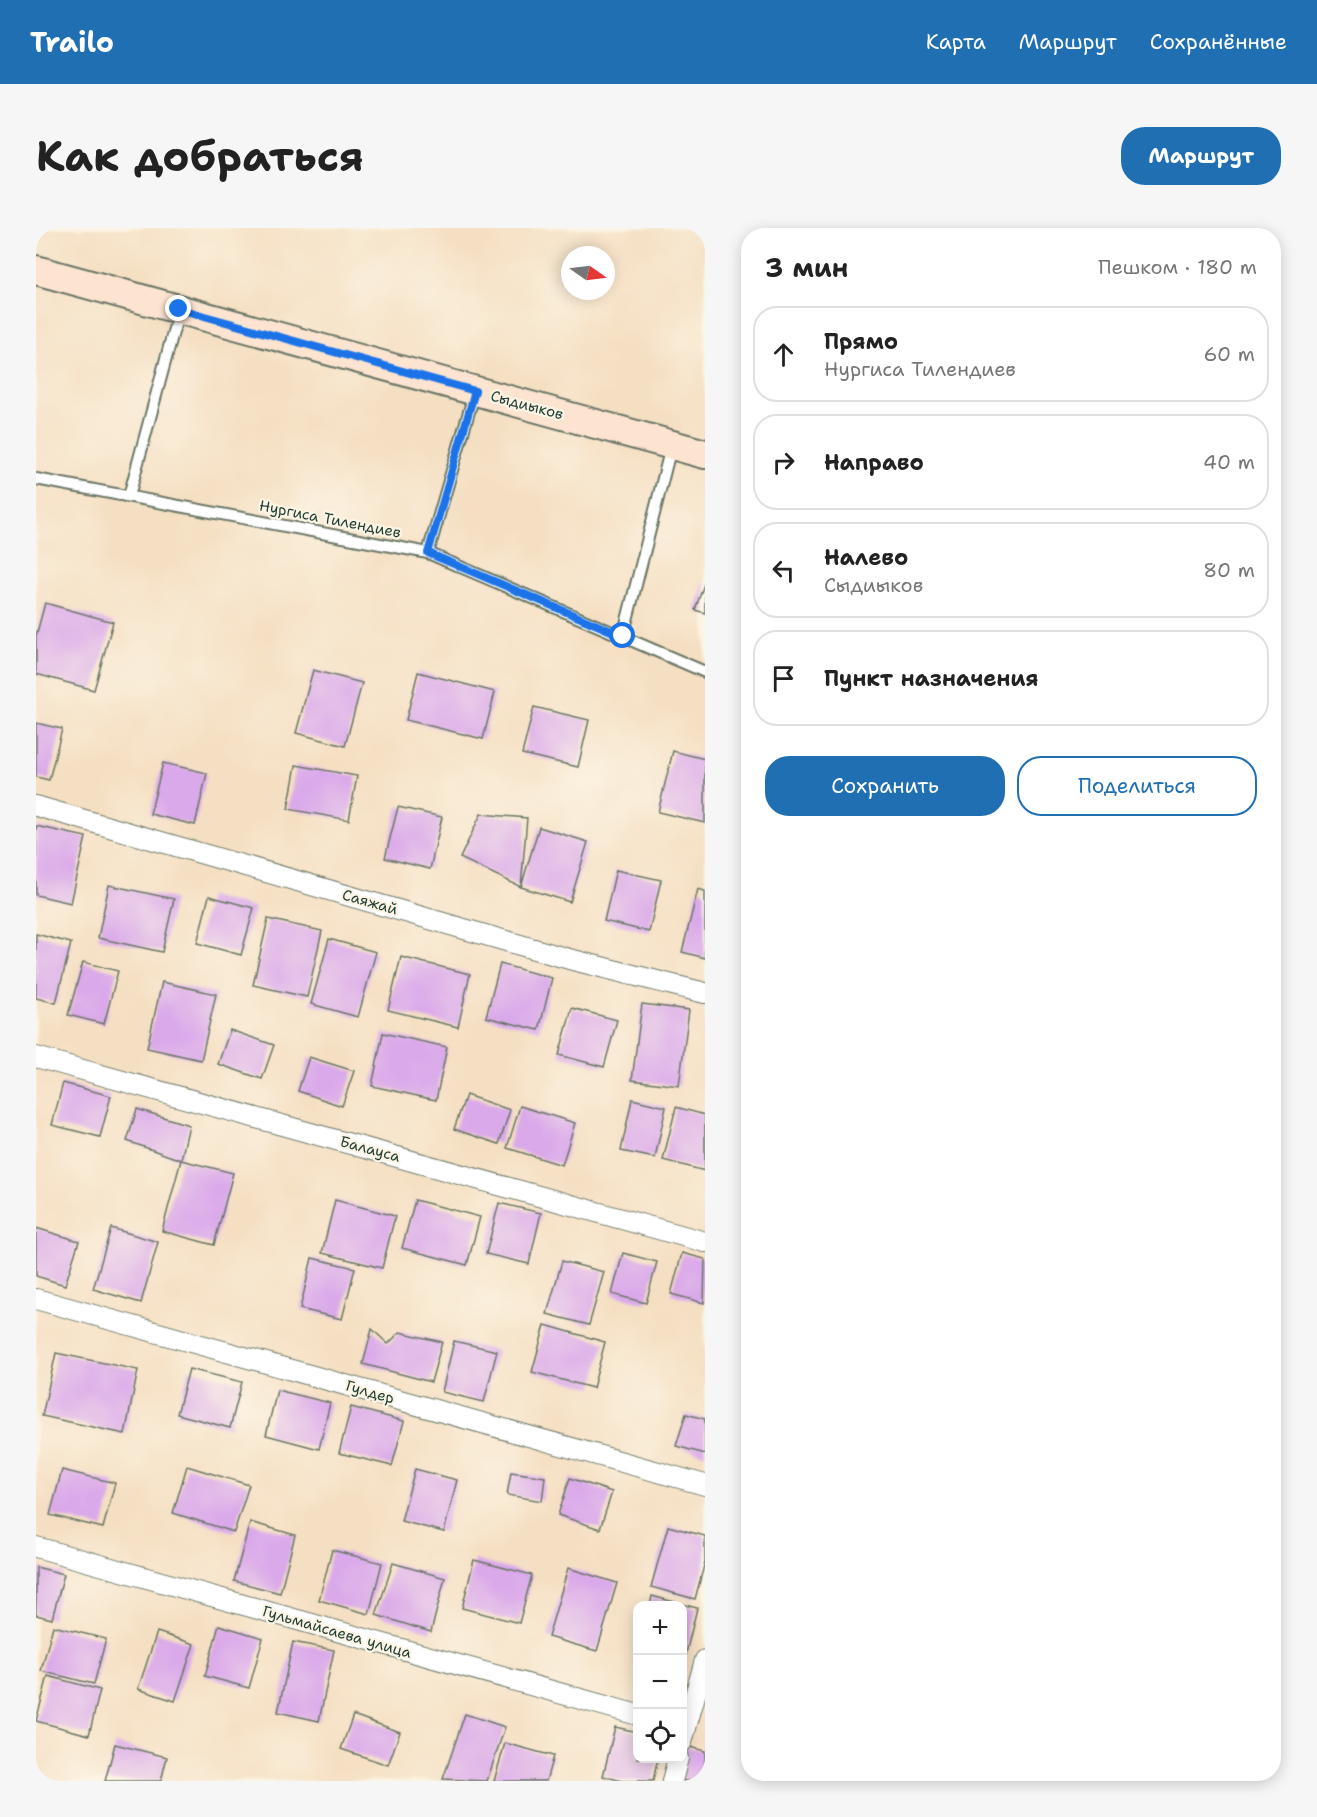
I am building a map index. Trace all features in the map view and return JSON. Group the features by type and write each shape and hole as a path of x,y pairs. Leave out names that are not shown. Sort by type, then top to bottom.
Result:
{"street":[{"name":"Сыдиыков","path":"36,270 705,454"},
{"name":"Саяжай","path":"36,806 569,959 705,993"},
{"name":"Балауса","path":"36,1058 705,1242"},
{"name":"Гулдер","path":"36,1299 705,1485"},
{"name":"Гульмайсаева улица","path":"36,1547 633,1714"},
{"path":"689,1731 705,1660"},
{"path":"672,1781 677,1763"}],"lane":[{"path":"129,496 179,309"},
{"path":"428,553 475,391"},
{"path":"623,636 671,445"},
{"name":"Нургиса Тилендиев","path":"36,478 428,553 705,672"}],"building":[{"path":"705,581 705,613 695,610"},
{"path":"45,603 113,622 94,690 36,674 36,636"},
{"path":"313,670 362,683 345,746 296,733"},
{"path":"418,672 495,692 483,739 406,720"},
{"path":"534,707 589,720 578,767 522,754"},
{"path":"36,723 62,729 49,780 36,777"},
{"path":"673,751 705,759 705,823 658,812"},
{"path":"163,763 207,773 195,825 150,814"},
{"path":"296,765 357,776 349,820 288,809"},
{"path":"398,807 442,817 430,869 385,858"},
{"path":"481,814 527,818 521,887 460,858"},
{"path":"36,826 86,837 71,903 36,895"},
{"path":"539,827 588,842 570,902 521,887"},
{"path":"616,870 661,880 649,932 604,921"},
{"path":"109,885 174,899 162,952 98,938"},
{"path":"698,889 705,891 705,958 682,952"},
{"path":"209,896 254,908 241,955 197,943"},
{"path":"268,919 322,931 307,997 253,985"},
{"path":"36,934 71,943 56,1003 36,998"},
{"path":"329,939 376,952 358,1017 311,1004"},
{"path":"401,957 470,974 458,1027 388,1010"},
{"path":"83,962 118,971 104,1024 68,1015"},
{"path":"500,964 552,978 539,1030 486,1017"},
{"path":"162,982 216,994 201,1060 147,1048"},
{"path":"642,1004 689,1010 679,1086 632,1080"},
{"path":"572,1008 617,1020 604,1067 559,1055"},
{"path":"230,1030 274,1045 262,1079 218,1064"},
{"path":"383,1033 447,1047 436,1100 372,1086"},
{"path":"309,1057 354,1071 342,1106 298,1091"},
{"path":"63,1083 111,1096 100,1137 52,1125"},
{"path":"466,1095 510,1110 499,1144 454,1129"},
{"path":"632,1099 666,1107 655,1158 621,1151"},
{"path":"520,1106 575,1123 562,1165 507,1148"},
{"path":"676,1107 705,1115 705,1171 663,1160"},
{"path":"137,1109 189,1125 181,1160 127,1141"},
{"path":"181,1160 233,1173 214,1245 162,1231"},
{"path":"335,1200 395,1216 382,1268 322,1253"},
{"path":"415,1200 480,1217 467,1265 402,1248"},
{"path":"499,1203 541,1213 529,1264 486,1254"},
{"path":"36,1228 79,1241 65,1285 36,1276"},
{"path":"111,1228 158,1242 141,1303 93,1289"},
{"path":"623,1253 657,1262 646,1303 612,1294"},
{"path":"682,1253 705,1259 704,1303 671,1294"},
{"path":"312,1258 355,1268 342,1319 300,1309"},
{"path":"562,1261 604,1272 589,1325 547,1314"},
{"path":"545,1325 605,1342 593,1388 532,1372"},
{"path":"372,1329 388,1344 400,1332 442,1342 431,1382 363,1364"},
{"path":"454,1341 497,1351 484,1402 442,1392"},
{"path":"56,1353 138,1370 125,1434 42,1416"},
{"path":"189,1369 242,1382 230,1428 177,1414"},
{"path":"277,1390 330,1403 319,1449 266,1435"},
{"path":"351,1407 404,1421 392,1466 339,1453"},
{"path":"686,1414 705,1419 705,1454 676,1446"},
{"path":"187,1466 249,1485 234,1532 173,1513"},
{"path":"415,1469 457,1480 444,1532 401,1521"},
{"path":"62,1470 115,1483 103,1528 50,1515"},
{"path":"511,1472 545,1477 542,1501 507,1495"},
{"path":"570,1478 612,1492 600,1529 558,1515"},
{"path":"250,1522 295,1535 280,1593 234,1581"},
{"path":"668,1526 705,1536 705,1562 695,1599 651,1587"},
{"path":"332,1550 382,1563 369,1614 319,1600"},
{"path":"474,1560 532,1575 519,1623 462,1608"},
{"path":"393,1563 445,1578 431,1632 376,1615"},
{"path":"36,1567 64,1574 52,1619 36,1615"},
{"path":"568,1568 617,1583 597,1651 548,1637"},
{"path":"652,1596 671,1601 651,1601"},
{"path":"687,1605 697,1608 687,1649"},
{"path":"219,1625 263,1638 249,1688 205,1676"},
{"path":"53,1626 106,1639 94,1684 41,1671"},
{"path":"157,1632 194,1644 175,1701 138,1689"},
{"path":"293,1642 334,1650 319,1721 278,1712"},
{"path":"48,1676 100,1690 89,1735 36,1721"},
{"path":"465,1714 505,1727 487,1781 443,1779"},
{"path":"353,1715 400,1732 388,1765 341,1749"},
{"path":"615,1727 633,1731 633,1763 657,1763 653,1781 622,1781 603,1776"},
{"path":"505,1743 553,1756 546,1781 494,1781"},
{"path":"115,1744 167,1757 161,1781 105,1781"},
{"path":"687,1746 705,1751 705,1781 677,1781 682,1763 687,1763"}],"route":[{"path":"179,309 475,391 428,553 623,636"}]}
